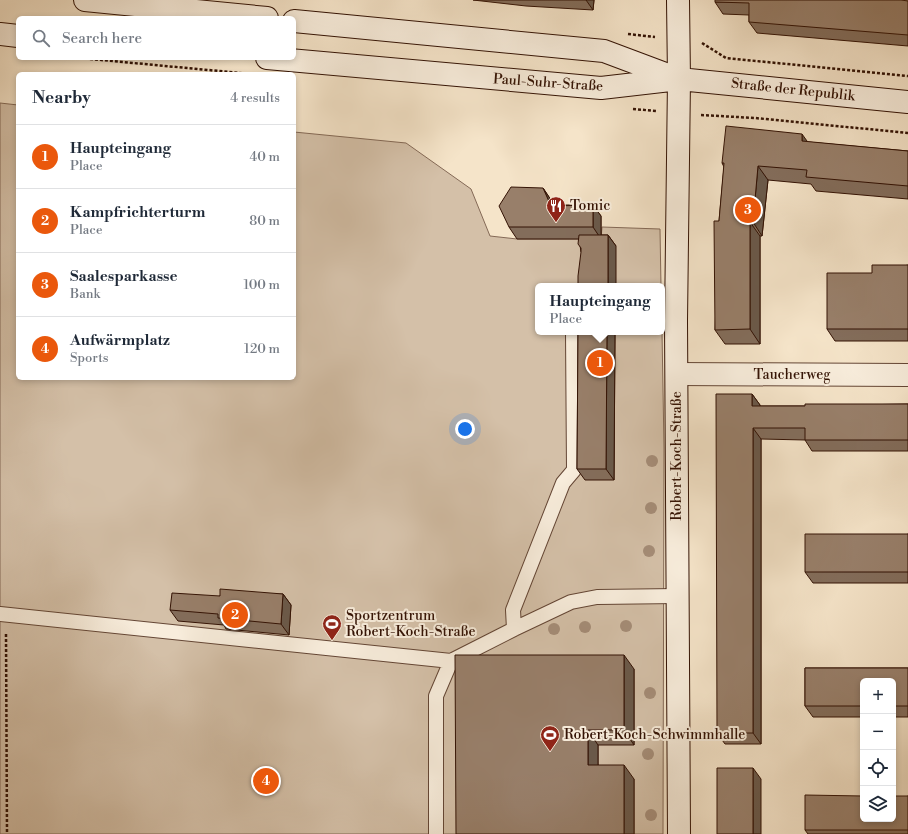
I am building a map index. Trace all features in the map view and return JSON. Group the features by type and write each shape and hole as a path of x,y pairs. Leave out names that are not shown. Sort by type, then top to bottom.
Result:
{"street":[{"path":"86,0 247,16"},
{"name":"Robert-Koch-Straße","path":"678,0 679,79 676,313 679,834"},
{"path":"296,21 604,51 679,79"},
{"path":"0,34 16,36"},
{"name":"Paul-Suhr-Straße","path":"289,60 601,88 679,79"},
{"name":"Straße der Republik","path":"679,79 908,102"},
{"name":"Taucherweg","path":"677,374 908,375"}],"lane":[{"path":"514,628 513,610 518,596 563,483 574,470 573,335"},
{"path":"3,615 451,661 514,628 570,602 597,597 677,596"},
{"path":"436,834 436,696 451,661"}],"path":[{"path":"623,33 702,42 726,58 908,76"},
{"path":"102,60 230,72"},
{"path":"3,615 7,834"}],"shaded area":[{"name":"Sportzentrum Robert-Koch-Straße","path":"0,103 16,105 16,380 296,380 296,132 406,143 471,189 490,236 517,239 601,239 602,227 660,229 661,283 535,283 535,335 662,335 664,448 663,834 0,834"}],"building":[{"path":"715,0 908,1 908,35 749,22 749,3 715,2"},
{"path":"726,126 802,134 802,141 908,151 908,186 806,177 807,170 758,166 753,222 750,222 750,329 715,330 714,221 719,221 724,163 722,163"},
{"path":"511,187 543,188 551,206 593,205 593,227 509,227 499,206"},
{"path":"579,235 608,235 608,283 578,283 581,248 578,244"},
{"path":"872,265 908,265 908,329 827,329 827,273 872,273"},
{"path":"578,335 607,335 606,469 577,469"},
{"path":"716,394 752,394 752,406 805,406 805,404 908,404 908,440 805,440 805,428 753,428 753,733 717,733"},
{"path":"805,534 908,534 908,572 805,572"},
{"path":"220,589 283,594 281,624 218,618 218,614 170,610 172,593 220,596"},
{"name":"Robert-Koch-Schwimmhalle","path":"455,655 624,655 624,730 588,730 588,765 624,765 624,834 456,834"},
{"path":"805,668 908,668 908,706 896,706 896,678 860,678 860,706 805,706"},
{"path":"717,768 753,768 753,834 717,834"},
{"path":"805,795 860,796 860,822 896,822 896,796 908,796 908,830 805,830"}],"place":[{"name":"Saalesparkasse","path":"748,210"},
{"name":"Tomic","path":"556,223"},
{"name":"Haupteingang","path":"600,363"},
{"name":"Kampfrichterturm","path":"235,615"},
{"name":"Sportzentrum Robert-Koch-Straße","path":"332,641"},
{"name":"Robert-Koch-Schwimmhalle","path":"550,752"},
{"name":"Aufwärmplatz","path":"266,781"}]}
